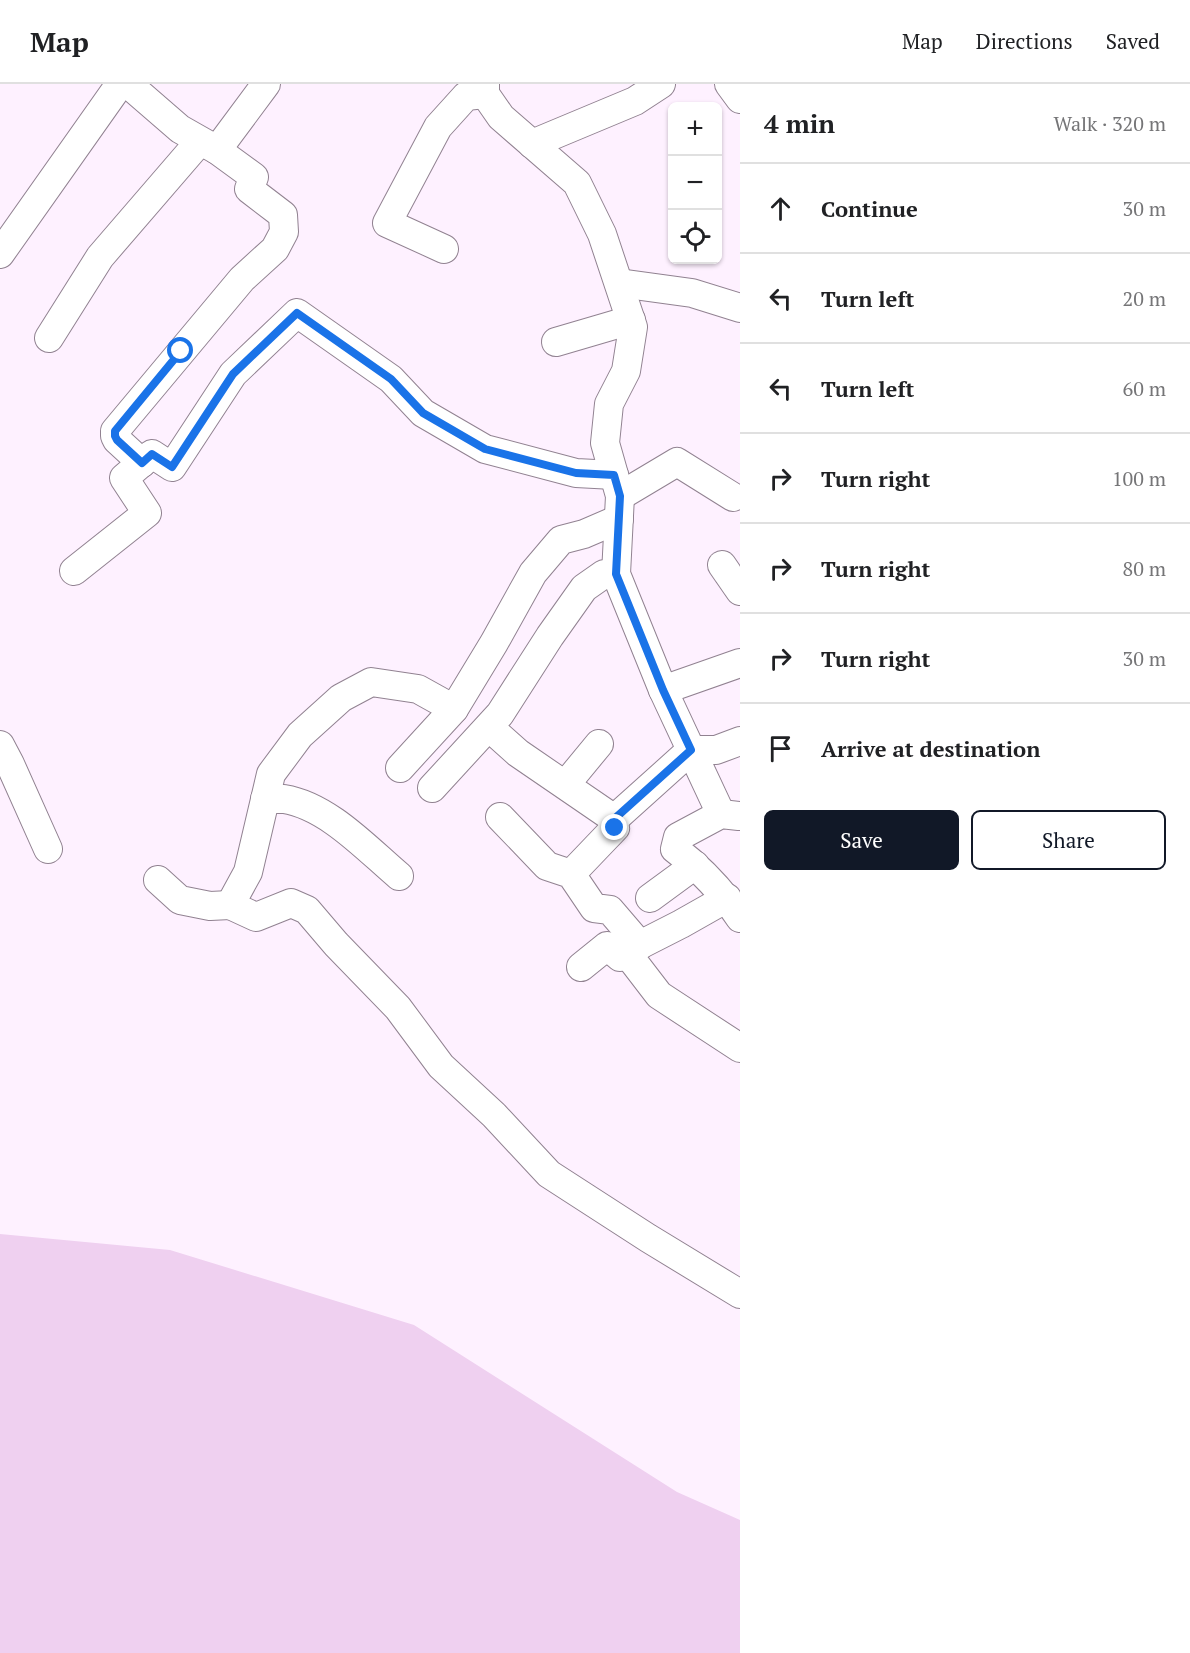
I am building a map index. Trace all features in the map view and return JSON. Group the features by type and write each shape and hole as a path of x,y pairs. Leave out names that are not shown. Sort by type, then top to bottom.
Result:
{"street":[{"path":"0,254 120,84"},
{"path":"49,338 100,257 266,84"},
{"path":"532,144 635,101 661,84"},
{"path":"729,84 740,99"},
{"path":"142,89 180,129 209,145 254,177 249,189 283,215 284,232 275,249 242,279 115,431 117,440 142,463"},
{"path":"444,249 387,223 438,127 466,96 485,89 501,117 577,183 602,234 633,327 626,371 609,404 605,443 617,497 616,574 663,690 722,750 731,815 678,837 675,849 695,865 733,908 681,924 620,957 607,946 581,967"},
{"path":"619,283 692,293 740,308"},
{"path":"74,571 147,513 124,478 152,454 172,467 233,374 297,313 391,379 423,413 485,449 576,473 617,497"},
{"path":"556,342 631,320"},
{"path":"399,768 454,709 534,573 561,540 585,534 617,497 677,462 733,498"},
{"path":"722,565 740,591"},
{"path":"432,788 500,714 584,588 604,574 616,574"},
{"path":"663,690 740,663"},
{"path":"230,905 248,872 271,774 300,735 341,698 371,682 418,689 454,709"},
{"path":"489,727 518,753 610,816 615,828 571,874"},
{"path":"566,784 599,744"},
{"path":"0,745 48,849"},
{"path":"612,821 722,750"},
{"path":"265,799 284,799 304,805 335,822 399,876"},
{"path":"500,817 547,866 571,874 594,908 610,910 659,995 740,1048"},
{"path":"650,898 695,865"},
{"path":"158,880 180,900 210,906 230,905 256,917 291,903 307,910 336,944 398,1008 441,1066 494,1115 549,1174 740,1294"}],"shaded area":[{"path":"0,1234 170,1250 414,1325 677,1492 740,1520 740,1653 0,1653"}],"route":[{"path":"181,351 115,431 117,440 142,463 152,454 172,467 233,374 297,313 391,379 423,413 485,449 576,473 614,475 620,496 616,574 663,690 691,750 612,821 615,828"}]}
